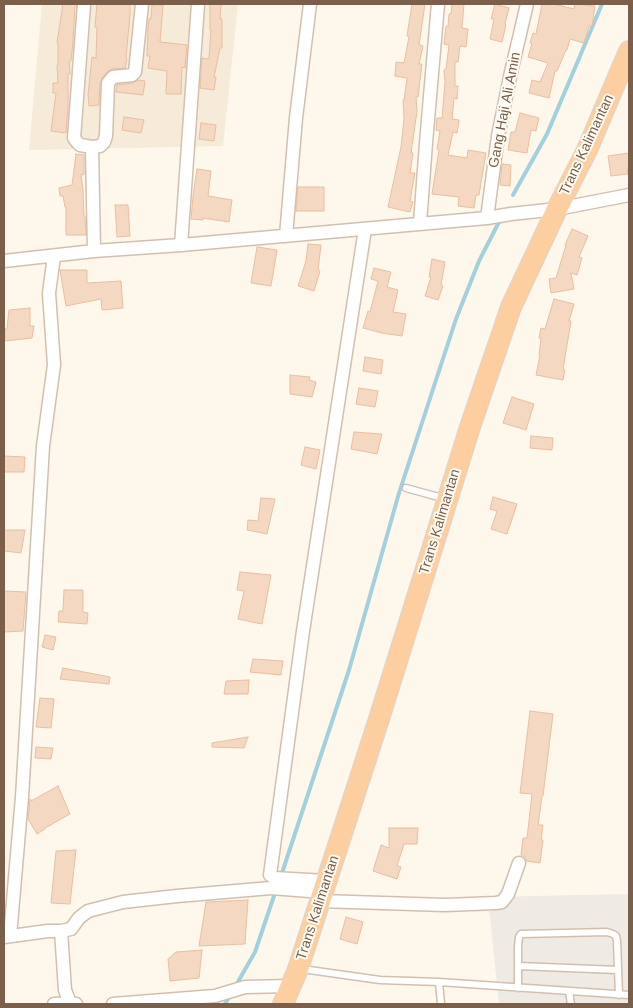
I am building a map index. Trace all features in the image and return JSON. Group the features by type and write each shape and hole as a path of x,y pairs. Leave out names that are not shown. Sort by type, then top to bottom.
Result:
{"highway":[{"name":"Trans Kalimantan","path":"291,986 379,719 482,390 511,307 587,150 629,52"}],"street":[{"path":"84,4 74,138 80,145 92,147 100,146 106,136 108,82 113,77 132,76 135,72 142,4"},
{"path":"182,244 198,4"},
{"path":"286,236 296,118 310,4"},
{"path":"420,223 438,4"},
{"name":"Gang Haji Ali Amin","path":"490,217 498,136 527,4"},
{"path":"92,147 94,251"},
{"path":"4,261 94,251 490,217 557,209 629,196"},
{"path":"279,883 271,877 271,872 303,631 365,229"},
{"path":"54,256 49,293 54,365 43,446 22,797 7,937 71,929 79,918 88,911 123,902 279,883 323,891 445,905 496,903 502,902 508,894 519,863"},
{"path":"54,1004 73,1004 65,990 61,931"},
{"path":"113,1004 215,996 245,987 291,986"}],"lane":[{"path":"406,488 447,499"},
{"path":"518,988 519,937 521,934 607,932 616,936 617,941 619,995"},
{"path":"518,966 618,970"},
{"path":"291,986 380,980 439,982 629,995"},
{"path":"439,982 441,1004"},
{"path":"570,991 571,1004"}],"shaded area":[{"path":"42,4 238,4 223,146 29,150"},
{"path":"629,894 629,1004 499,1004 488,897"}],"building":[{"path":"63,4 75,4 71,61 69,61 70,74 68,74 66,133 51,131 56,93 53,93 53,83 58,83 57,43"},
{"path":"97,4 130,4 127,58 125,68 111,69 102,78 99,105 89,106 88,95 92,57 96,58 97,27 95,27"},
{"path":"210,4 221,4 220,19 222,19 222,48 220,48 214,77 216,77 214,90 200,88 202,58 209,59"},
{"path":"412,4 425,4 419,45 423,46 419,64 422,64 418,97 416,97 417,111 411,153 413,153 410,173 415,173 410,201 413,202 410,212 388,207 401,147 404,119 403,100 407,78 395,76 396,62 404,63"},
{"path":"452,4 464,4 462,28 468,29 466,47 460,46 458,62 455,62 455,86 458,86 457,99 454,98 452,119 459,120 457,133 453,132 448,155 467,158 468,150 486,153 479,195 476,195 474,208 458,206 459,197 432,194 439,150 437,149 440,131 436,130 437,118 442,118 444,70 446,69 449,45 444,44 446,26 448,26"},
{"path":"495,4 509,8 502,42 490,39 494,19 491,19"},
{"path":"542,4 554,4 574,9 575,4 595,6 592,26 589,26 584,43 570,39 567,50 557,71 555,71 549,98 529,93 532,80 540,82 548,63 528,57 533,33 536,34"},
{"path":"152,5 163,5 160,42 187,45 185,68 182,67 181,94 166,94 167,71 148,68 150,56 147,56 148,30"},
{"path":"138,80 145,81 143,95 116,92 117,85 133,83"},
{"path":"520,113 539,118 536,131 531,130 527,153 508,150 511,132 515,132"},
{"path":"124,117 144,120 141,133 122,130"},
{"path":"201,123 216,125 214,141 199,139"},
{"path":"629,153 628,174 611,176 608,156"},
{"path":"76,154 84,155 84,175 81,174 86,235 66,235 66,207 63,196 60,196 59,188 72,185"},
{"path":"502,164 511,165 510,186 500,185"},
{"path":"197,169 211,171 208,196 232,200 229,222 203,218 203,220 191,219"},
{"path":"298,187 324,187 324,211 296,211"},
{"path":"115,205 128,205 130,236 117,237"},
{"path":"572,229 588,236 579,257 582,258 577,275 571,273 574,289 551,293 549,279 556,278 565,245"},
{"path":"308,244 321,245 318,270 320,271 314,291 298,286 306,261"},
{"path":"257,247 277,250 271,286 251,283"},
{"path":"432,259 445,262 441,285 443,286 438,300 425,296 431,277 429,277"},
{"path":"374,268 391,272 387,287 398,290 393,312 406,314 402,336 363,328 368,311 370,312 378,281 371,279"},
{"path":"60,270 87,270 87,283 121,281 123,308 102,310 101,299 66,306"},
{"path":"554,299 574,304 569,321 571,321 563,380 536,375 540,355 541,338 539,338 541,328 545,329"},
{"path":"30,308 30,326 34,326 32,338 5,341 5,329 7,328 9,310"},
{"path":"365,357 383,360 381,374 363,371"},
{"path":"290,375 310,377 309,380 316,382 312,397 290,394"},
{"path":"359,388 378,391 375,407 356,404"},
{"path":"512,397 534,404 526,430 503,423"},
{"path":"354,432 382,434 377,454 351,449"},
{"path":"531,436 553,438 552,450 530,448"},
{"path":"305,447 320,450 316,469 301,465"},
{"path":"4,456 25,457 24,472 4,472"},
{"path":"493,497 517,504 507,534 491,529 497,511 490,509"},
{"path":"261,498 275,499 267,534 247,530 248,520 258,521"},
{"path":"4,530 25,530 21,553 4,551"},
{"path":"240,572 271,575 262,624 238,619 244,591 237,590"},
{"path":"64,590 83,590 83,612 88,613 87,624 58,622 59,611 63,611"},
{"path":"4,591 26,592 23,631 4,632"},
{"path":"45,635 56,637 53,650 42,647"},
{"path":"253,659 283,661 281,675 250,672"},
{"path":"63,668 110,677 109,684 60,679"},
{"path":"249,680 248,694 224,694 226,681"},
{"path":"40,698 54,699 51,728 36,727"},
{"path":"530,711 553,714 538,825 543,825 540,863 527,861 521,855 523,838 527,838 532,794 520,793"},
{"path":"248,737 244,748 212,747 212,743"},
{"path":"36,747 53,748 51,759 35,758"},
{"path":"58,786 70,814 37,834 28,819 30,799 31,801"},
{"path":"389,828 418,828 417,844 404,844 397,866 401,867 397,879 373,871 381,845 389,848"},
{"path":"76,850 70,904 51,903 56,851"},
{"path":"248,900 245,944 199,946 206,902"},
{"path":"346,917 363,922 357,944 340,939"},
{"path":"202,950 199,978 170,981 168,959 176,952"}],"waterway":[{"path":"513,195 547,134 602,4"},
{"path":"281,876 349,670 399,493 456,319 479,261 500,220"},
{"path":"235,987 255,952 276,890"},
{"path":"225,1004 230,995"}]}
